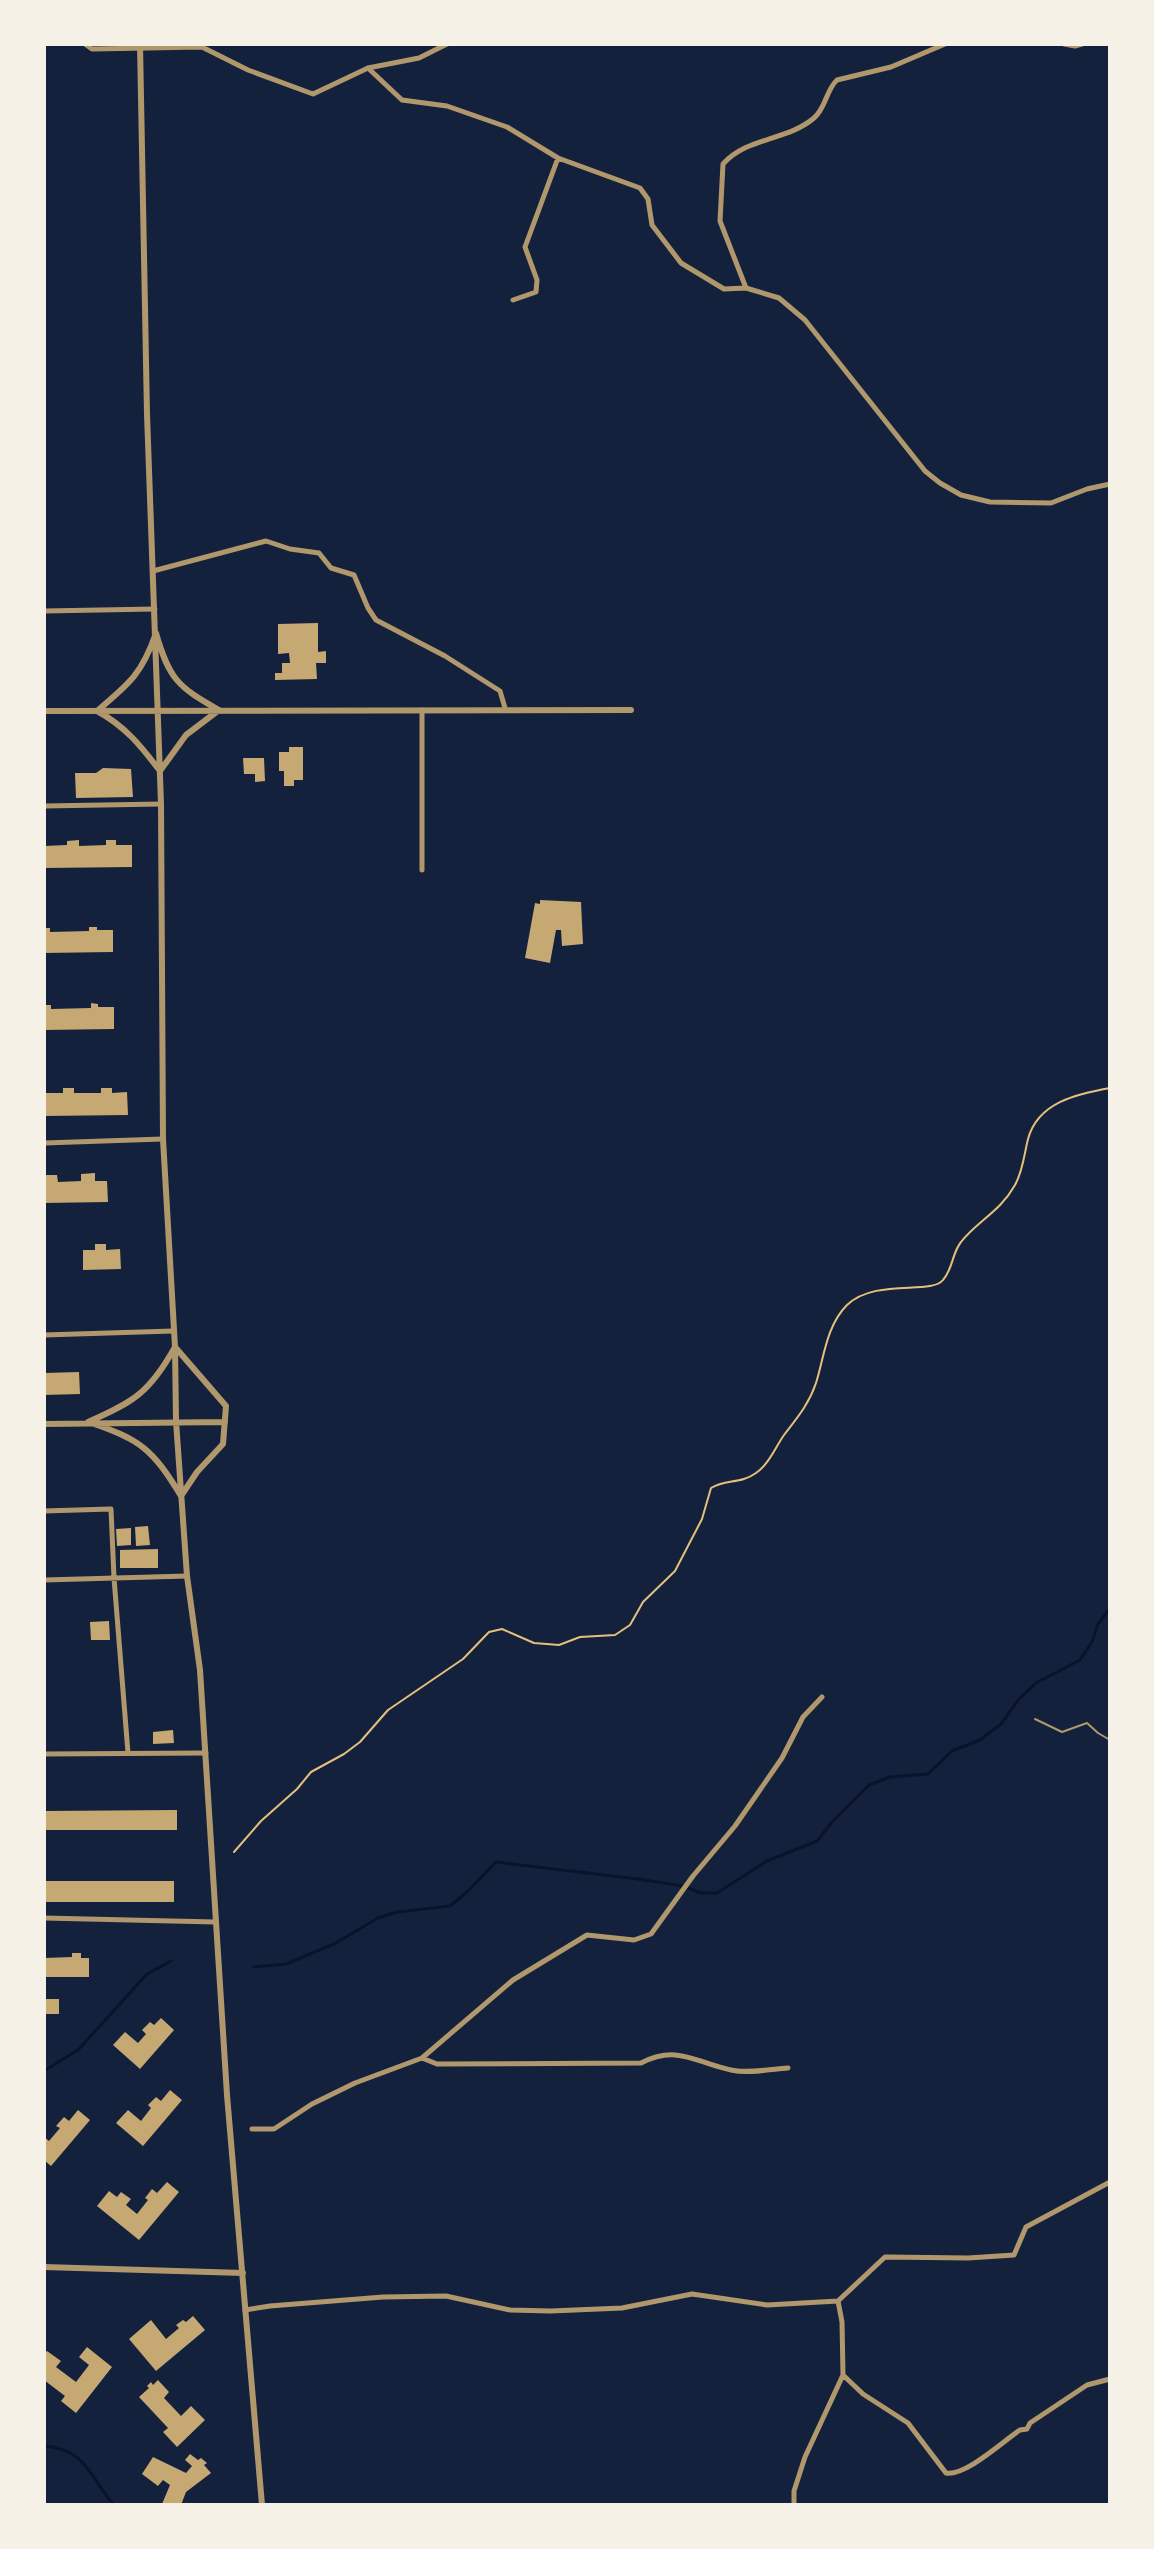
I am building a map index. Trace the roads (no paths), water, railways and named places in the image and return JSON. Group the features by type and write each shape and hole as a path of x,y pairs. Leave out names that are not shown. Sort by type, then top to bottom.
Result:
{"street":[{"path":"85,44 93,47 202,47 248,70 313,94 368,68 419,58 447,44"},
{"path":"746,288 720,221 723,164 743,148 814,118 831,85 837,80 891,67 945,44"},
{"path":"1064,44 1082,44"},
{"path":"140,47 147,414 161,804 163,1139 175,1347 176,1421 187,1576 200,1670 215,1922 262,2505"},
{"path":"368,68 402,100 447,106 507,127 558,158 640,188 648,199 652,225 681,263 724,289 746,288 779,298 805,320 925,471 961,495 990,502 1051,503 1110,484"},
{"path":"513,300 536,292 537,280 525,247 558,158"},
{"path":"153,571 266,541 290,549 319,553 331,568 354,575 376,620 445,656 500,691 505,708"},
{"path":"44,611 155,609"},
{"path":"156,633 165,664 178,683 187,692 219,710"},
{"path":"97,711 130,683 146,662 156,633"},
{"path":"160,771 186,735 219,710"},
{"path":"422,710 422,870"},
{"path":"44,711 631,710"},
{"path":"97,711 117,722 131,735 160,771"},
{"path":"44,806 161,804"},
{"path":"44,1143 163,1139"},
{"path":"44,1335 173,1331"},
{"path":"175,1347 226,1406 223,1444 197,1472 181,1496"},
{"path":"88,1422 133,1401 156,1377 175,1347"},
{"path":"88,1422 113,1430 150,1452 181,1496"},
{"path":"44,1424 225,1422"},
{"path":"44,1511 111,1509 128,1753"},
{"path":"44,1580 187,1576"},
{"path":"252,2129 274,2129 312,2104 355,2083 422,2058 513,1980 587,1935 634,1940 651,1934 689,1881 735,1826 782,1758 803,1717 822,1697"},
{"path":"44,1754 206,1753"},
{"path":"44,1918 215,1922"},
{"path":"422,2058 437,2064 641,2063 656,2055 673,2054 693,2057 733,2071 788,2068"},
{"path":"245,2310 383,2297 446,2296 510,2310 551,2311 622,2308 692,2294 767,2305 838,2301 885,2257 1014,2255 1026,2227 1110,2182"},
{"path":"44,2267 243,2273"},
{"path":"794,2505 794,2491 805,2457 843,2375 842,2322 838,2301"},
{"path":"843,2375 863,2394 908,2423 946,2473 954,2474 974,2465 1087,2385 1110,2379"}],"lane":[{"path":"1035,1719 1062,1732 1087,1723 1110,1740"}],"waterway":[{"path":"253,1967 286,1964 334,1944 378,1918 397,1912 450,1906 496,1862 638,1879 683,1886 701,1893 717,1893 767,1861 817,1841 869,1785 890,1777 928,1774 952,1751 980,1740 1001,1724 1019,1699 1036,1683 1080,1660 1110,1608"},
{"path":"44,2071 78,2050 147,1974 171,1961"},
{"path":"44,2446 58,2448 79,2459 114,2505"}]}
